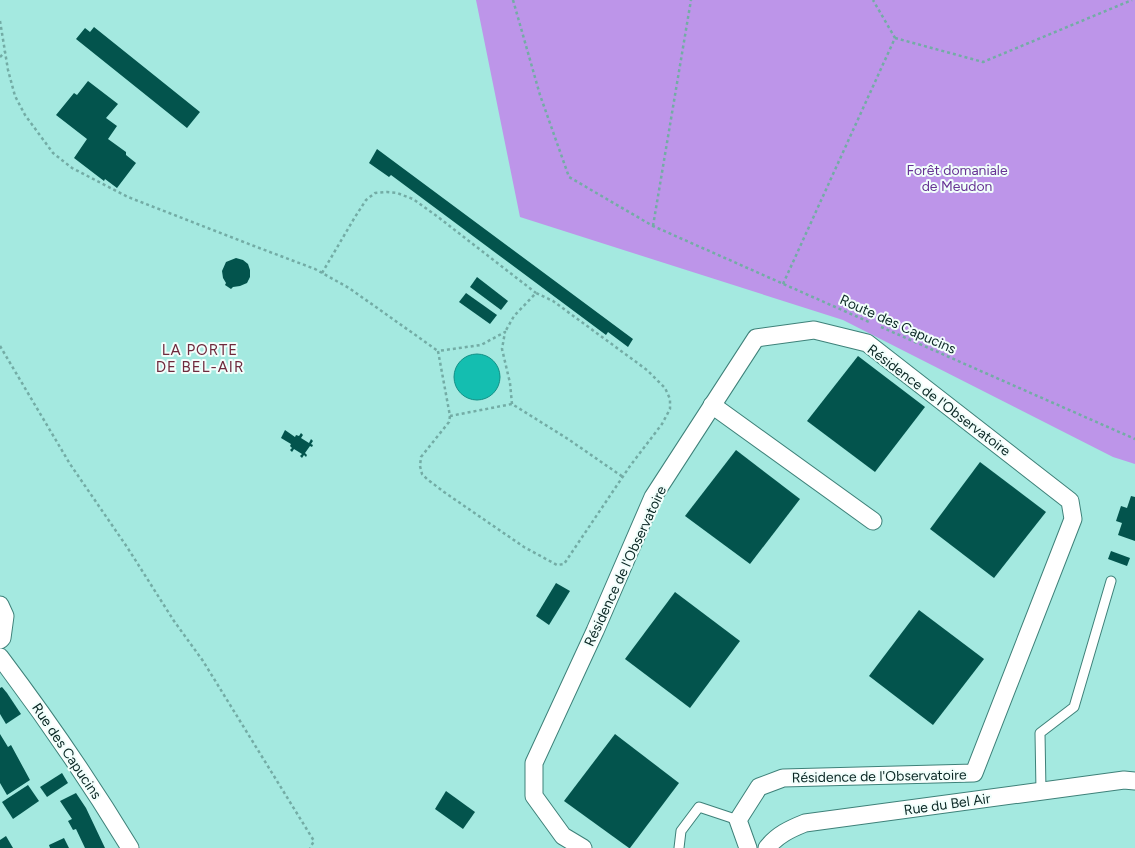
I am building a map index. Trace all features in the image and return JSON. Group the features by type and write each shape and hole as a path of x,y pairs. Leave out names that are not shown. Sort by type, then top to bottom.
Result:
{"street":[{"name":"Résidence de l'Observatoire","path":"583,848 563,836 534,796 534,763 595,631 653,497 712,405 756,338 814,330 867,343 1070,501 1073,519 974,773 783,778 759,787 738,820"},
{"path":"712,405 873,520"},
{"path":"0,605 5,616 2,638 0,640"},
{"name":"Rue des Capucins","path":"0,657 38,708 92,787 130,848"},
{"name":"Rue du Bel Air","path":"767,848 773,840 788,830 805,823 1124,780 1135,781"},
{"path":"738,820 748,848"}],"lane":[{"path":"1041,791 1040,733 1074,707 1111,581"},
{"path":"679,848 681,831 699,807 738,820"}],"path":[{"name":"Route des Capucins","path":"513,0 540,95 569,177 653,226 1135,439"},
{"path":"653,226 691,0"},
{"path":"873,0 895,38 984,62 1132,0"},
{"path":"0,21 8,70 16,96 25,115 53,153 72,168 128,197 254,246 292,259 322,273 349,288 438,351 481,345 505,332"},
{"path":"783,284 895,38"},
{"path":"0,57 6,52"},
{"path":"322,273 366,200 375,193 397,193 413,199 438,217 536,293 553,301 640,365 665,388 670,399 670,409 662,424 623,477 564,564 557,565 524,547 449,495 422,474 420,466 421,457 448,422 450,416 438,351"},
{"path":"512,404 510,383 502,349 505,332 514,316 536,293"},
{"path":"0,346 70,464 203,661 238,717 314,841 310,848"},
{"path":"450,416 512,404 568,439 623,477"}],"green space":[{"name":"Forêt domaniale de Meudon","path":"476,0 1135,0 1135,464 1113,457 843,320 520,217"}],"shaded area":[{"path":"477,354 490,358 496,364 500,377 496,390 490,396 477,400 464,396 458,390 454,377 458,364 464,358"}],"building":[{"path":"94,27 200,112 187,128 76,39 85,28 90,32"},
{"path":"88,81 118,104 106,118 117,126 108,139 126,152 126,155 136,163 117,188 105,179 104,181 74,158 87,139 56,115 74,93 77,95"},
{"path":"377,149 633,339 628,347 608,332 606,335 391,175 389,177 369,163"},
{"path":"236,258 243,260 248,264 250,277 247,283 231,289 225,285 226,283 223,278 222,271 226,262"},
{"path":"477,277 508,301 501,310 470,287"},
{"path":"466,293 497,315 490,324 459,302"},
{"path":"858,356 925,407 875,472 807,421"},
{"path":"285,430 295,437 296,435 299,436 301,433 303,435 301,438 309,443 311,439 313,441 311,444 313,445 312,447 310,446 305,453 307,455 306,457 304,455 302,458 300,456 302,454 294,449 292,452 290,450 292,448 290,446 291,444 281,438"},
{"path":"736,450 800,499 750,564 685,516"},
{"path":"980,462 1046,512 994,578 930,529"},
{"path":"1131,496 1135,497 1135,541 1118,535 1122,523 1116,521 1121,506 1127,508"},
{"path":"1111,551 1130,558 1127,566 1108,559"},
{"path":"556,583 570,591 549,625 536,616"},
{"path":"675,592 740,641 690,708 625,659"},
{"path":"919,610 984,659 933,725 869,676"},
{"path":"2,687 21,714 6,724 0,714 0,688"},
{"path":"0,734 8,747 11,745 30,780 7,795 0,783"},
{"path":"615,734 679,783 630,848 564,801"},
{"path":"62,773 68,783 47,797 40,787"},
{"path":"28,785 39,801 13,819 2,802"},
{"path":"446,791 475,812 463,829 435,809"},
{"path":"76,793 86,808 105,848 85,848 76,829 73,830 68,821 72,819 60,801"},
{"path":"6,836 13,848 0,848 0,840"},
{"path":"64,838 69,848 50,848 49,845"}],"district":[{"name":"LA PORTE DE BEL-AIR","path":"200,358"}]}
